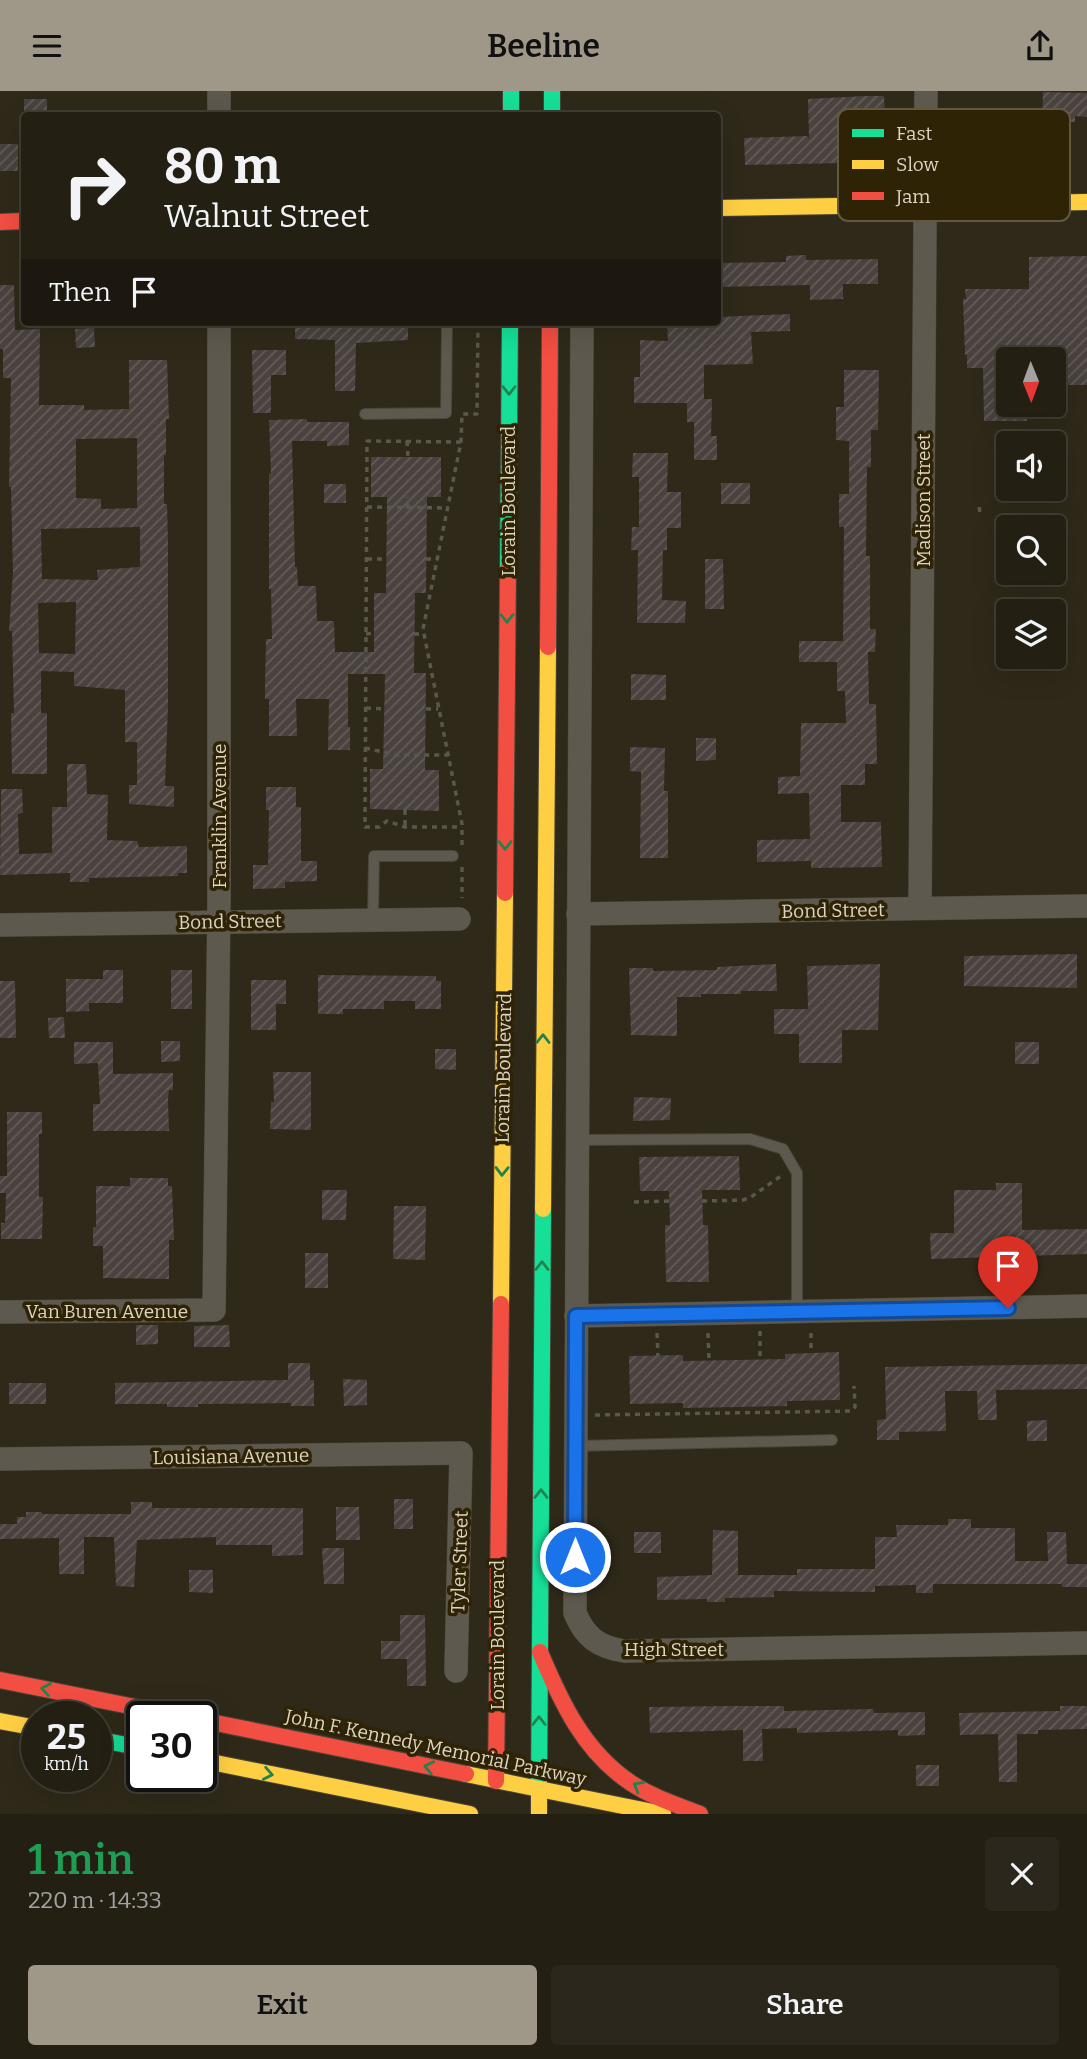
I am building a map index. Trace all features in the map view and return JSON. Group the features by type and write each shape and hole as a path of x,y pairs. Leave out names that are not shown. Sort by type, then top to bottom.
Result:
{"main road":[{"path":"511,91 511,112"},
{"path":"552,91 552,112"},
{"path":"721,208 838,206"},
{"path":"0,222 21,221"},
{"name":"Lorain Boulevard","path":"496,1787 510,326"},
{"name":"Lorain Boulevard","path":"539,1814 551,326"},
{"path":"540,1652 576,1727 601,1758 632,1783 700,1814"},
{"path":"0,1681 126,1706"},
{"path":"0,1721 21,1725"},
{"name":"John F. Kennedy Memorial Parkway","path":"217,1724 496,1787 539,1789 663,1814"},
{"path":"217,1763 470,1814"},
{"path":"359,1792 397,1814"}],"street":[{"path":"219,91 219,112"},
{"name":"Madison Street","path":"926,91 926,109"},
{"name":"Madison Street","path":"919,908 926,221"},
{"name":"Franklin Avenue","path":"215,1310 219,921 219,326"},
{"path":"582,326 576,1316 804,1320 1087,1306"},
{"name":"Bond Street","path":"579,914 1087,906"},
{"name":"Bond Street","path":"0,925 373,920 461,913"},
{"name":"Van Buren Avenue","path":"0,1312 215,1310"},
{"name":"High Street","path":"576,1316 575,1613 581,1629 607,1649 624,1651 1087,1643"},
{"name":"Louisiana Avenue","path":"0,1458 461,1453"},
{"name":"Tyler Street","path":"456,1671 461,1453"}],"lane":[{"path":"365,414 446,413 447,326"},
{"path":"373,920 374,856 457,855"},
{"path":"577,1140 750,1139 783,1149 797,1173 804,1320"},
{"path":"576,1446 832,1440"}],"path":[{"path":"457,855 462,827 423,634 461,442 462,414 477,414 478,326"},
{"path":"461,442 367,441 365,827 379,827 387,821 405,827 462,827"},
{"path":"407,441 408,457"},
{"path":"407,497 407,508"},
{"path":"367,507 448,508"},
{"path":"979,507 980,513"},
{"path":"367,559 387,559"},
{"path":"426,559 438,559"},
{"path":"366,634 374,633"},
{"path":"414,634 423,634"},
{"path":"366,708 384,709"},
{"path":"426,709 438,709"},
{"path":"365,748 397,755 447,755"},
{"path":"405,810 405,827"},
{"path":"461,913 462,867"},
{"path":"702,1201 743,1200 770,1184"},
{"path":"634,1202 670,1201"},
{"path":"804,1320 811,1353"},
{"path":"760,1329 760,1359"},
{"path":"657,1331 658,1356"},
{"path":"708,1331 709,1360"},
{"path":"589,1415 850,1411 855,1407 854,1386"}],"building":[{"path":"1043,92 1087,93 1087,117 1075,116 1075,122 1070,122 1070,109 1042,109"},
{"path":"884,96 885,109 838,109 838,163 745,165 744,138 807,136 809,139 808,99"},
{"path":"24,99 47,99 47,112 24,112"},
{"path":"0,144 18,144 18,171 0,171"},
{"path":"806,255 806,260 878,259 878,284 843,284 843,299 810,300 810,285 721,287 721,263 786,262 786,256"},
{"path":"1087,256 1087,385 1066,385 1066,347 996,347 996,417 1027,417 1027,421 984,421 983,368 967,368 967,354 965,355 965,289 1029,289 1029,257"},
{"path":"0,285 14,285 15,330 40,329 39,405 84,405 84,410 129,409 129,360 167,360 169,419 166,419 164,504 167,504 168,540 168,706 165,786 174,786 174,807 129,804 129,785 137,785 137,742 125,742 125,690 74,686 74,672 41,671 41,713 47,713 47,774 12,774 11,713 14,713 12,631 9,631 13,572 9,487 11,378 3,378 3,349 0,349","holes":["137,438 137,508 101,509 101,499 76,498 76,439","140,527 140,567 97,570 98,580 42,579 41,529","76,602 75,654 39,653 38,603"]},
{"path":"790,314 790,331 751,332 753,364 704,365 704,399 712,399 711,436 717,436 717,460 694,460 694,422 687,422 687,403 634,403 634,377 640,377 640,340 668,341 667,326 721,326 721,317"},
{"path":"295,326 408,326 408,340 356,343 355,391 335,391 335,340 295,339"},
{"path":"94,328 95,347 76,348 75,329"},
{"path":"252,350 286,350 286,375 271,375 271,413 253,413"},
{"path":"844,370 879,370 878,430 871,430 871,467 867,467 866,556 870,556 870,629 876,629 875,652 868,652 869,704 876,704 877,764 865,764 865,785 841,785 841,822 881,822 882,867 811,868 811,861 757,862 757,840 810,839 809,793 778,794 778,777 800,776 801,723 846,723 845,691 837,691 837,662 799,662 799,641 843,641 844,527 839,527 839,494 849,494 849,441 836,440 836,407 844,407"},
{"path":"307,419 307,422 349,422 349,445 327,446 327,441 292,441 295,567 298,586 316,586 317,621 334,621 335,652 374,652 374,593 386,593 387,497 371,497 371,457 441,457 441,497 427,497 426,593 415,593 414,673 426,673 425,770 439,770 439,811 370,809 370,769 383,769 385,674 348,674 350,750 328,750 329,699 296,699 297,736 269,736 269,699 265,699 265,682 266,639 272,639 269,589 269,420"},
{"path":"633,453 668,453 667,492 681,492 681,528 667,528 667,550 663,550 662,600 686,601 685,623 637,623 638,550 631,550 632,527 639,527 639,477 632,477"},
{"path":"721,483 750,483 750,504 721,504"},
{"path":"324,484 346,484 346,503 324,503"},
{"path":"705,559 723,559 724,609 705,609"},
{"path":"631,674 666,675 666,700 631,700"},
{"path":"696,738 716,738 716,760 696,761"},
{"path":"630,747 665,748 664,791 668,791 668,858 640,858 641,772 630,771"},
{"path":"67,764 86,764 87,794 108,795 107,840 137,841 139,847 187,846 187,873 178,873 178,876 89,878 89,882 70,882 70,873 0,875 1,789 22,789 23,813 18,814 19,854 52,853 52,807 67,807"},
{"path":"266,787 296,787 296,807 301,807 301,861 317,861 317,881 285,882 285,888 253,889 253,865 268,865 269,810 266,810"},
{"path":"1077,954 1077,988 964,986 964,956"},
{"path":"776,964 777,991 741,991 741,994 677,997 677,1036 631,1035 629,968 653,968 653,971 717,970 717,967"},
{"path":"880,964 878,1030 842,1030 842,1063 799,1063 799,1034 774,1034 774,1009 808,1009 807,966"},
{"path":"103,970 123,970 123,1003 89,1003 89,1011 66,1012 66,979 103,979"},
{"path":"171,970 192,970 192,1009 171,1009"},
{"path":"318,975 436,976 436,981 441,981 441,1009 415,1009 415,1001 384,1001 384,1009 343,1009 343,1014 318,1014"},
{"path":"251,980 286,980 286,1004 276,1004 276,1030 251,1030"},
{"path":"0,981 15,981 16,1038 0,1038"},
{"path":"64,1017 65,1038 49,1038 48,1018"},
{"path":"161,1041 180,1041 180,1061 161,1062"},
{"path":"74,1042 113,1042 113,1074 173,1073 173,1090 169,1090 168,1100 169,1131 93,1131 93,1104 100,1104 98,1063 74,1064"},
{"path":"1015,1042 1039,1042 1039,1064 1015,1064"},
{"path":"435,1049 456,1049 456,1070 435,1069"},
{"path":"273,1072 311,1072 311,1130 270,1129 271,1102 274,1102"},
{"path":"634,1097 671,1098 670,1120 633,1121"},
{"path":"7,1112 42,1112 42,1134 39,1134 39,1197 43,1197 42,1239 1,1239 1,1223 5,1223 6,1193 0,1193 0,1176 7,1176"},
{"path":"739,1156 740,1190 702,1190 703,1225 708,1225 709,1282 666,1282 665,1225 670,1225 669,1191 640,1191 639,1157"},
{"path":"130,1178 168,1178 168,1186 172,1186 174,1240 169,1240 169,1279 103,1278 103,1246 93,1246 96,1186 130,1186"},
{"path":"996,1183 1022,1183 1022,1230 1087,1229 1087,1254 931,1259 930,1233 954,1233 954,1190 996,1190"},
{"path":"322,1190 347,1190 346,1220 322,1220"},
{"path":"394,1206 426,1206 425,1260 393,1259"},
{"path":"305,1253 328,1253 328,1288 305,1288"},
{"path":"136,1325 158,1325 158,1344 136,1345"},
{"path":"229,1325 230,1347 194,1347 194,1326"},
{"path":"839,1352 840,1400 787,1401 787,1406 683,1408 683,1403 630,1404 629,1356 683,1355 683,1361 785,1359 785,1354"},
{"path":"288,1363 310,1363 310,1380 314,1380 314,1406 291,1406 291,1403 198,1404 198,1407 115,1404 115,1383 288,1380"},
{"path":"1087,1364 1087,1389 996,1390 997,1420 978,1420 977,1391 945,1391 946,1431 899,1432 899,1440 877,1440 877,1420 886,1419 885,1367"},
{"path":"343,1379 367,1380 367,1405 344,1406"},
{"path":"9,1383 46,1383 46,1404 9,1404"},
{"path":"1047,1420 1047,1441 1027,1441 1027,1421"},
{"path":"394,1499 413,1499 413,1529 394,1529"},
{"path":"131,1502 152,1502 152,1508 303,1508 303,1555 272,1556 272,1545 216,1545 216,1537 137,1540 134,1587 116,1586 114,1537 84,1537 84,1574 59,1574 59,1538 0,1539 0,1524 17,1524 17,1517 26,1517 26,1512 131,1514"},
{"path":"336,1507 359,1507 360,1540 336,1540"},
{"path":"948,1519 971,1519 971,1528 1015,1528 1015,1561 1048,1561 1047,1532 1066,1532 1067,1564 1087,1564 1087,1587 1062,1587 1062,1584 933,1584 933,1593 916,1593 916,1585 875,1586 875,1592 774,1591 774,1597 725,1598 725,1602 707,1602 707,1599 657,1600 657,1577 712,1575 713,1530 738,1531 738,1575 797,1575 797,1569 875,1569 875,1537 897,1537 896,1525 948,1525"},
{"path":"634,1532 661,1532 661,1553 634,1553"},
{"path":"322,1548 344,1548 344,1584 324,1584"},
{"path":"189,1570 213,1570 213,1593 189,1592"},
{"path":"400,1615 425,1615 426,1686 407,1686 407,1659 381,1659 381,1641 400,1641"},
{"path":"784,1706 784,1711 873,1709 874,1713 925,1712 925,1735 898,1736 898,1730 797,1733 797,1728 762,1729 763,1761 743,1761 743,1730 650,1733 649,1707"},
{"path":"1060,1706 1087,1706 1087,1729 1038,1730 1038,1734 1017,1734 1017,1782 999,1782 998,1734 960,1735 959,1713 1060,1711"},
{"path":"916,1765 939,1765 939,1786 916,1786"}],"traffic: fast":[{"path":"511,91 511,112"},
{"path":"552,91 552,112"},
{"path":"508,569 510,326"},
{"path":"539,1789 543,1209"},
{"path":"112,1742 126,1745"}],"traffic: slow":[{"path":"1070,202 1087,202"},
{"path":"721,208 838,206"},
{"path":"543,1209 548,647"},
{"path":"501,1304 505,893"},
{"path":"0,1721 21,1725"},
{"path":"217,1763 470,1814"},
{"path":"466,1774 539,1789 539,1814"},
{"path":"539,1789 663,1814"}],"traffic: jam":[{"path":"0,222 21,221"},
{"path":"548,647 550,326"},
{"path":"505,893 508,569"},
{"path":"496,1781 501,1304"},
{"path":"540,1652 576,1725 614,1771 639,1788 700,1814"},
{"path":"0,1680 126,1705"},
{"path":"217,1723 466,1774"}],"route":[{"path":"575,1557 576,1316 1008,1308"}]}
